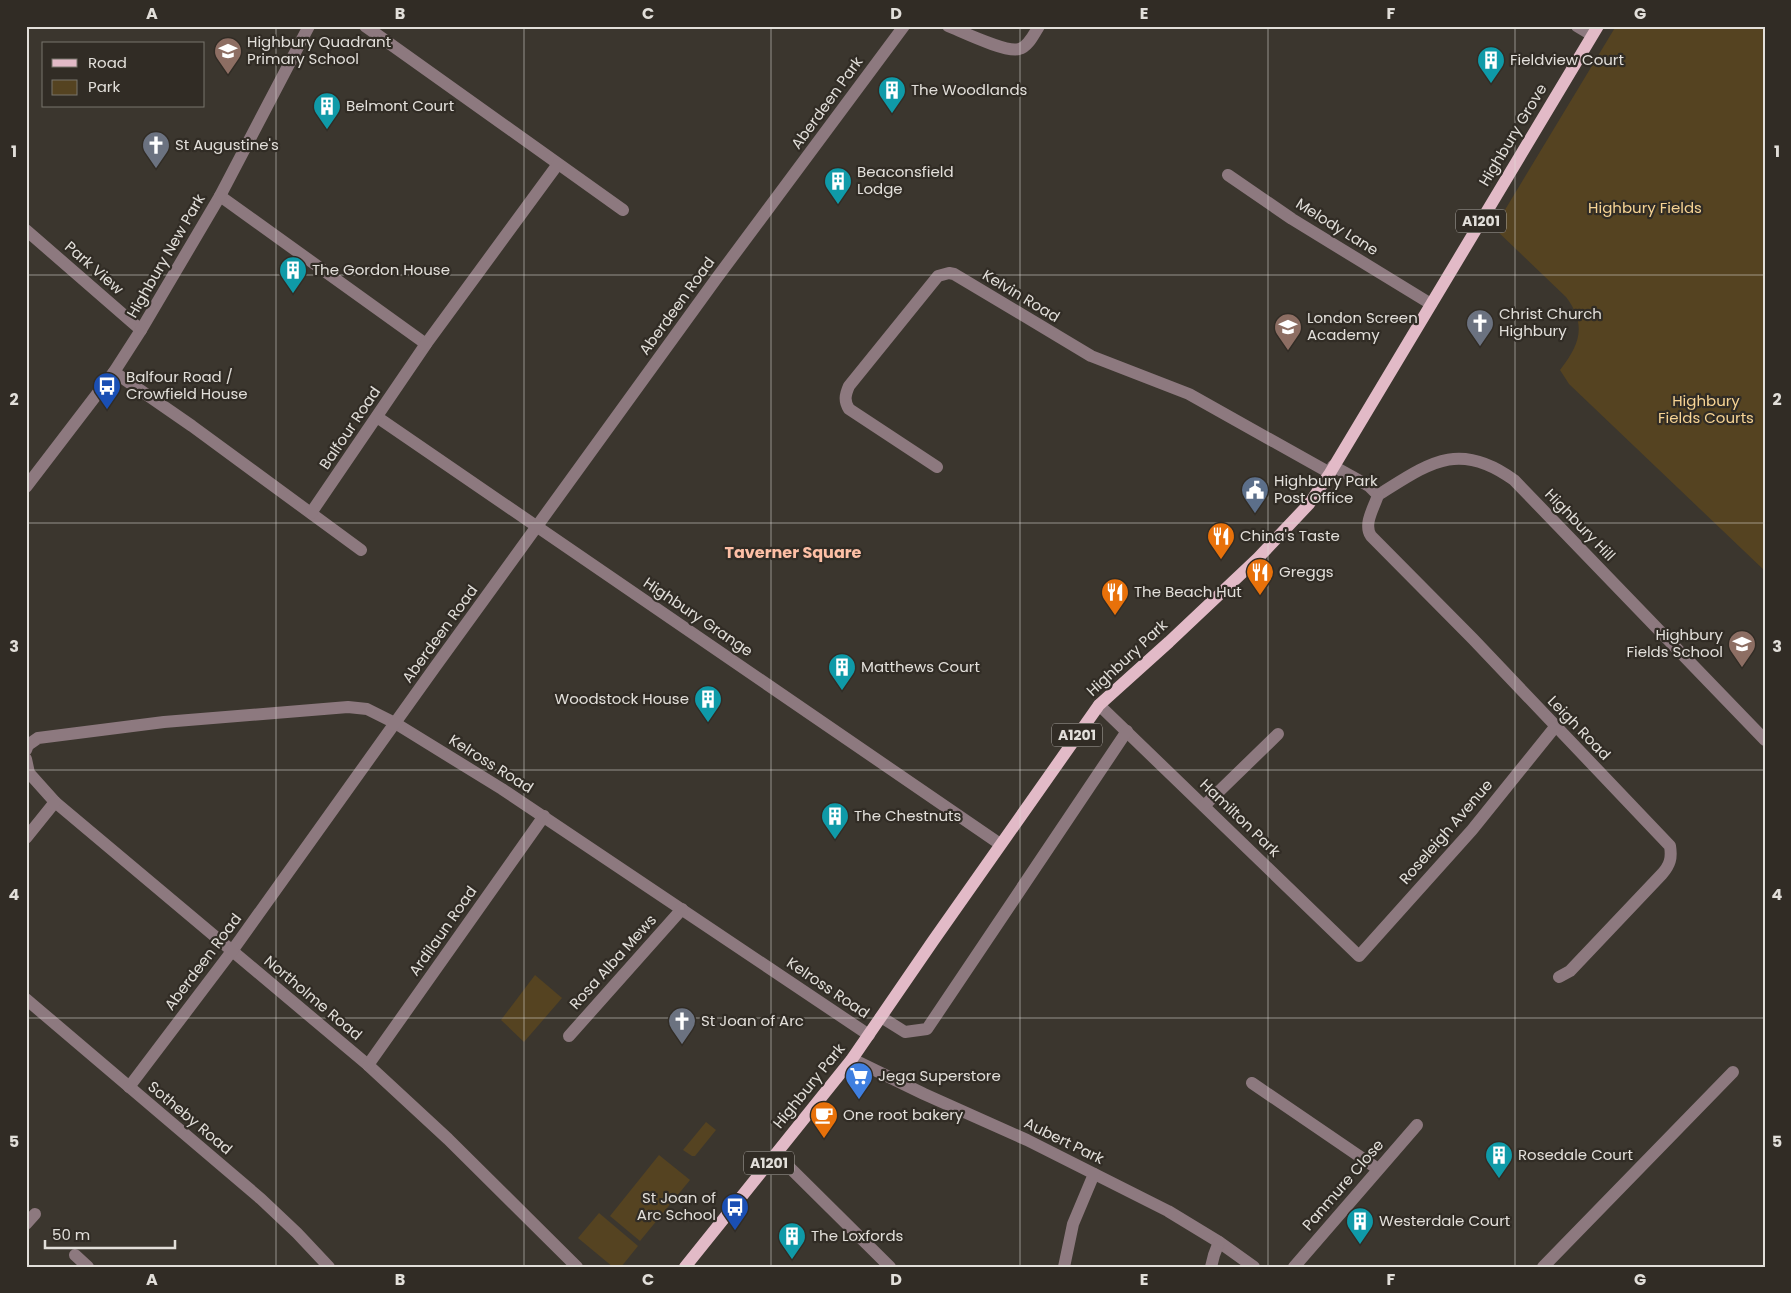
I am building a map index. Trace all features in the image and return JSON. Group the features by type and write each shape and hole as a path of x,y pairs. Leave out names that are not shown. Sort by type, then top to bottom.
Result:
{"main road":[{"name":"Highbury Grove","path":"1331,470 1595,31"},
{"name":"Highbury Park","path":"685,1267 852,1059 1000,844 1099,705 1169,642 1269,547 1308,504 1331,470"}],"street":[{"name":"Highbury New Park","path":"26,487 114,372 141,330 220,196 308,26"},
{"path":"365,26 623,210"},
{"name":"Aberdeen Park","path":"776,198 904,26"},
{"path":"948,26 1006,50 1019,50 1028,43 1039,26"},
{"path":"1577,26 1595,31"},
{"name":"Balfour Road","path":"311,513 426,344 558,164"},
{"name":"Melody Lane","path":"1228,175 1292,219 1431,304"},
{"path":"220,196 426,344"},
{"name":"Aberdeen Road","path":"128,1087 232,951 776,198"},
{"name":"Park View","path":"26,230 141,330"},
{"name":"Kelvin Road","path":"937,468 849,409 845,402 845,394 849,386 938,276 949,273 1091,356 1189,394 1331,470"},
{"path":"114,372 192,426 361,550"},
{"name":"Highbury Grange","path":"377,416 1000,844"},
{"name":"Highbury Hill","path":"1378,495 1430,464 1446,459 1469,460 1499,470 1514,480 1765,740"},
{"path":"1331,470 1369,486 1378,495"},
{"name":"Leigh Road","path":"1378,495 1368,521 1368,531 1670,846 1669,866 1570,971 1559,977"},
{"name":"Hamilton Park","path":"1099,705 1359,956"},
{"name":"Kelross Road","path":"26,750 28,745 38,738 164,722 348,707 367,709 395,723 544,816 869,1035"},
{"name":"Roseleigh Avenue","path":"1359,956 1472,830 1555,727"},
{"path":"881,1017 906,1032 927,1029 1127,731"},
{"path":"1204,806 1278,734"},
{"name":"Northolme Road","path":"26,759 29,772 55,802 368,1065 448,1139 577,1267"},
{"path":"26,838 55,802"},
{"name":"Ardilaun Road","path":"368,1065 544,816"},
{"name":"Rosa Alba Mews","path":"568,1036 682,909"},
{"name":"Sotheby Road","path":"26,999 261,1199 329,1267"},
{"name":"Aubert Park","path":"852,1059 924,1094 1027,1140 1168,1211 1220,1242 1254,1267"},
{"path":"1543,1267 1733,1072"},
{"path":"1252,1083 1378,1169"},
{"name":"Panmure Close","path":"1294,1267 1417,1125"},
{"path":"776,1154 890,1267"},
{"path":"1064,1267 1074,1224 1094,1174"},
{"path":"26,1224 35,1214"},
{"path":"1211,1267 1220,1242"},
{"path":"75,1255 88,1267"}],"green space":[{"name":"Highbury Fields","path":"1616,26 1765,26 1765,571 1569,384 1560,370 1572,352 1578,334 1579,326 1573,307 1566,297 1494,228"},
{"path":"535,975 562,998 524,1042 501,1020"},
{"path":"706,1122 716,1130 695,1156 692,1156 683,1150"},
{"path":"659,1155 690,1180 640,1241 610,1216"},
{"path":"599,1213 638,1246 621,1267 613,1267 578,1238"}],"place":[{"name":"Highbury Quadrant Primary School","path":"228,75"},
{"name":"Fieldview Court","path":"1491,84"},
{"name":"The Woodlands","path":"892,114"},
{"name":"Belmont Court","path":"327,130"},
{"name":"St Augustine's","path":"156,169"},
{"name":"Beaconsfield Lodge","path":"838,205"},
{"name":"The Gordon House","path":"293,294"},
{"name":"Christ Church Highbury","path":"1480,347"},
{"name":"London Screen Academy","path":"1288,351"},
{"name":"Balfour Road / Crowfield House","path":"107,410"},
{"name":"Highbury Park Post Office","path":"1255,514"},
{"name":"China's Taste","path":"1221,560"},
{"name":"Greggs","path":"1260,596"},
{"name":"The Beach Hut","path":"1115,616"},
{"name":"Highbury Fields School","path":"1742,668"},
{"name":"Matthews Court","path":"842,691"},
{"name":"Woodstock House","path":"708,723"},
{"name":"The Chestnuts","path":"835,840"},
{"name":"St Joan of Arc","path":"682,1045"},
{"name":"Jega Superstore","path":"859,1100"},
{"name":"One root bakery","path":"824,1139"},
{"name":"Rosedale Court","path":"1499,1179"},
{"name":"St Joan of Arc School","path":"735,1231"},
{"name":"Westerdale Court","path":"1360,1245"},
{"name":"The Loxfords","path":"792,1260"}],"district":[{"name":"Taverner Square","path":"793,552"}],"park label":[{"name":"Highbury Fields Courts","path":"1706,410"}]}
